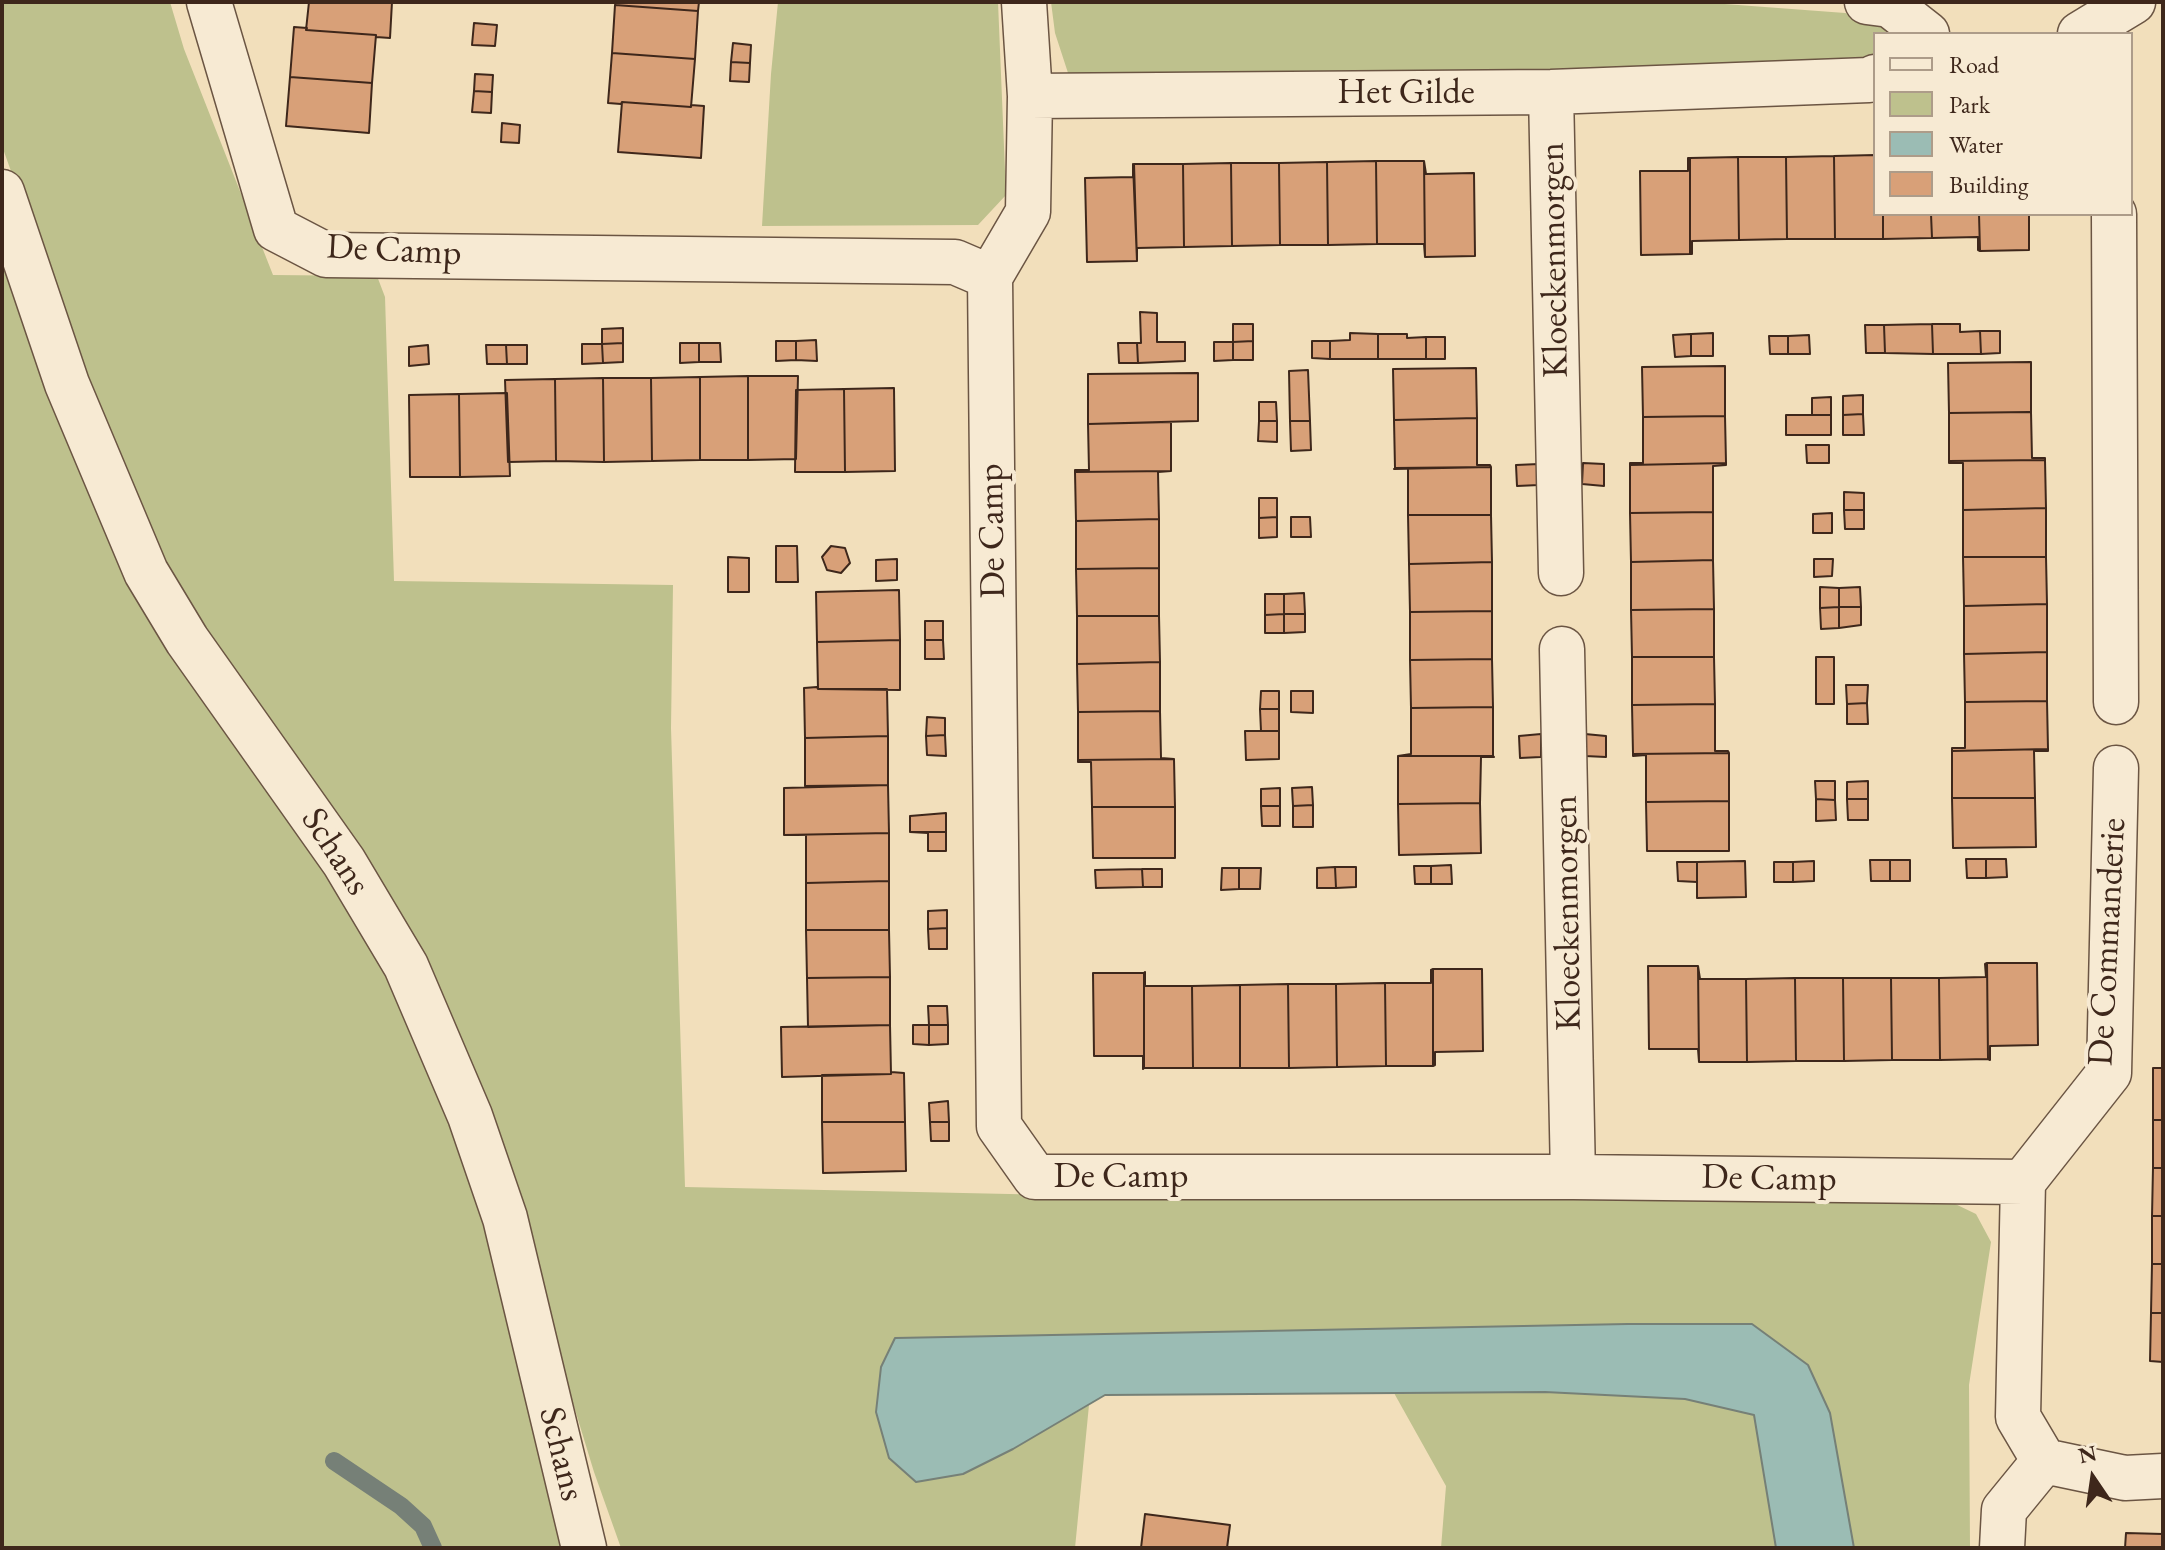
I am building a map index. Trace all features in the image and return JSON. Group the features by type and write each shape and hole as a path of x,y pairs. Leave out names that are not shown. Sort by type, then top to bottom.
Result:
{"street":[{"name":"De Camp","path":"209,2 276,229 326,255 955,262 990,277 999,1126 1035,1177 1573,1177 2023,1182"},
{"path":"990,277 1028,212 1030,96 1024,2"},
{"path":"1867,2 1890,5 1924,32"},
{"path":"2083,32 2133,2"},
{"name":"Het Gilde","path":"1030,96 1551,92 1873,78"},
{"name":"Kloeckenmorgen","path":"1551,92 1561,573"},
{"name":"Schans","path":"2,192 67,384 146,572 187,640 344,862 406,966 418,993 470,1116 505,1218 584,1548"},
{"path":"2114,216 2116,702"},
{"name":"Kloeckenmorgen","path":"1562,649 1573,1177"},
{"name":"De Commanderie","path":"2023,1182 2109,1073 2116,768"},
{"path":"2023,1182 2018,1417 2044,1461 2125,1478 2163,1476"},
{"path":"2002,1548 2004,1510 2044,1461"}],"green space":[{"path":"2,2 170,2 184,49 273,275 377,276 385,297 394,581 673,585 671,728 685,1187 1241,1199 1949,1201 1976,1214 1991,1242 1969,1385 1970,1548 1854,1548 1830,1413 1752,1325 1628,1324 1096,1335 883,1434 889,1458 916,1482 964,1474 1089,1405 1075,1548 621,1548 594,1472 485,1114 420,945 250,711 170,588 56,297 2,146"},
{"path":"778,2 998,2 1006,195 978,225 762,226"},
{"path":"1051,2 1698,2 1845,13 1880,21 1886,32 1873,32 1873,62 1861,65 1069,76 1055,33"},
{"path":"2,258 299,825 391,977 466,1162 566,1548 2,1548"},
{"path":"1545,1392 1685,1399 1754,1415 1776,1548 1441,1548 1446,1486 1394,1393"}],"water":[{"path":"1752,1324 1808,1365 1830,1413 1854,1548 1776,1548 1754,1415 1685,1399 1545,1392 1105,1395 1013,1449 963,1474 916,1482 889,1458 876,1412 881,1367 895,1338"}],"building":[{"path":"309,2 392,2 390,38 306,30"},
{"path":"616,2 699,2 698,11 615,5"},
{"path":"615,5 698,11 695,59 612,53"},
{"path":"474,23 497,25 495,46 472,45"},
{"path":"294,27 376,35 372,83 290,77"},
{"path":"733,43 751,45 750,63 731,62"},
{"path":"612,53 695,59 691,107 608,103"},
{"path":"731,62 750,63 749,82 730,81"},
{"path":"475,74 493,75 492,92 474,91"},
{"path":"290,77 372,83 369,133 286,126"},
{"path":"474,91 492,92 491,113 472,112"},
{"path":"622,102 704,106 701,158 618,152"},
{"path":"502,123 520,125 519,143 501,142"},
{"path":"1873,155 1873,216 1883,216 1883,239 1835,239 1834,156"},
{"path":"1834,156 1835,239 1787,239 1786,157"},
{"path":"1738,157 1786,157 1787,239 1739,240"},
{"path":"1738,157 1739,240 1692,241 1690,254 1690,158"},
{"path":"1688,158 1690,254 1641,255 1640,171 1688,171"},
{"path":"1376,161 1377,244 1328,245 1327,162"},
{"path":"1376,161 1424,161 1425,257 1424,244 1377,244"},
{"path":"1424,161 1426,174 1474,173 1475,256 1425,257"},
{"path":"1327,162 1328,245 1280,245 1279,163"},
{"path":"1231,163 1279,163 1280,245 1232,246"},
{"path":"1231,163 1232,246 1184,247 1183,164"},
{"path":"1133,164 1137,261 1087,262 1085,178 1133,177"},
{"path":"1134,164 1183,164 1184,247 1137,248 1137,261"},
{"path":"1883,216 1931,216 1932,238 1883,239"},
{"path":"1931,216 1979,216 1980,251 1978,237 1932,238"},
{"path":"1979,216 2029,216 2029,250 1980,251"},
{"path":"1140,312 1157,313 1157,342 1185,342 1185,361 1138,363"},
{"path":"1233,324 1253,324 1253,341 1233,342"},
{"path":"1932,324 1933,354 1885,353 1884,325"},
{"path":"1932,324 1960,324 1960,332 1980,331 1981,354 1933,354"},
{"path":"1865,325 1884,325 1885,353 1866,353"},
{"path":"623,328 623,343 602,344 602,329"},
{"path":"1980,331 2000,331 2000,353 1981,354"},
{"path":"1350,333 1378,334 1378,359 1330,359 1330,341 1350,340"},
{"path":"1713,333 1713,356 1691,356 1691,334"},
{"path":"1378,334 1426,337 1426,359 1378,359"},
{"path":"1691,334 1691,356 1675,357 1673,335"},
{"path":"1809,335 1810,354 1788,354 1788,336"},
{"path":"1769,336 1788,336 1788,354 1770,354"},
{"path":"1426,337 1445,337 1445,359 1426,359"},
{"path":"816,340 817,361 796,360 796,341"},
{"path":"776,341 796,341 796,360 776,361"},
{"path":"1253,341 1253,360 1233,360 1233,342"},
{"path":"1312,341 1330,341 1330,359 1312,358"},
{"path":"1214,342 1233,342 1233,360 1214,361"},
{"path":"623,343 623,362 603,363 602,344"},
{"path":"680,343 699,343 699,362 680,363"},
{"path":"699,343 720,343 721,362 699,362"},
{"path":"1118,343 1137,343 1138,363 1119,363"},
{"path":"582,344 602,344 603,363 582,364"},
{"path":"428,345 429,364 409,366 409,347"},
{"path":"486,345 506,345 507,364 487,364"},
{"path":"506,345 527,345 527,364 507,364"},
{"path":"2031,362 2031,412 1949,413 1948,363"},
{"path":"1725,366 1725,416 1643,417 1642,367"},
{"path":"1476,368 1477,418 1394,420 1393,369"},
{"path":"1308,370 1310,421 1290,421 1289,371"},
{"path":"1198,373 1198,421 1088,424 1088,374"},
{"path":"748,376 748,460 700,460 700,377"},
{"path":"748,376 798,376 796,459 748,460"},
{"path":"700,377 700,460 652,461 651,378"},
{"path":"603,378 651,378 652,461 604,462"},
{"path":"603,378 604,462 556,461 555,379"},
{"path":"555,379 556,461 508,462 505,380"},
{"path":"894,388 895,471 845,472 844,389"},
{"path":"844,389 845,472 795,472 796,390"},
{"path":"507,393 510,476 460,477 459,394"},
{"path":"459,394 460,477 410,477 409,395"},
{"path":"1863,395 1863,414 1843,415 1843,396"},
{"path":"1831,397 1831,415 1812,415 1812,398"},
{"path":"1259,402 1276,402 1277,421 1259,421"},
{"path":"2031,412 2032,458 2045,460 1949,461 1949,413"},
{"path":"1863,414 1864,435 1843,435 1843,415"},
{"path":"1786,415 1831,415 1831,435 1786,435"},
{"path":"1725,416 1726,463 1630,465 1643,463 1643,417"},
{"path":"1477,418 1477,465 1491,467 1395,468 1394,420"},
{"path":"1259,421 1277,421 1277,442 1258,441"},
{"path":"1290,421 1310,421 1311,450 1291,451"},
{"path":"1171,422 1171,471 1075,472 1089,470 1088,424"},
{"path":"1806,445 1829,445 1829,463 1807,463"},
{"path":"2045,460 2046,508 1963,510 1963,463 1949,463 1949,461"},
{"path":"1583,463 1604,464 1604,486 1582,484"},
{"path":"1726,463 1713,466 1713,512 1630,513 1630,465"},
{"path":"1539,464 1539,485 1517,486 1516,465"},
{"path":"1491,467 1491,515 1408,515 1408,469"},
{"path":"1171,471 1158,472 1159,519 1076,521 1075,472"},
{"path":"1844,492 1864,493 1864,510 1844,510"},
{"path":"1259,498 1277,498 1277,517 1259,518"},
{"path":"2046,508 2046,557 1963,557 1963,510"},
{"path":"1844,510 1864,510 1864,529 1845,529"},
{"path":"1713,512 1713,560 1631,562 1630,513"},
{"path":"1832,513 1832,533 1813,533 1813,514"},
{"path":"1408,515 1491,515 1492,562 1409,564"},
{"path":"1277,517 1277,537 1259,538 1259,518"},
{"path":"1291,517 1310,517 1311,537 1291,537"},
{"path":"1159,519 1159,568 1076,569 1076,521"},
{"path":"776,546 797,546 798,582 776,582"},
{"path":"831,546 845,548 850,563 841,573 827,570 822,557"},
{"path":"728,557 749,558 749,592 728,592"},
{"path":"1963,557 2046,557 2047,604 1964,606"},
{"path":"897,559 897,580 876,581 876,560"},
{"path":"1814,559 1833,559 1832,576 1814,577"},
{"path":"1713,560 1714,609 1631,610 1631,562"},
{"path":"1492,562 1492,611 1410,612 1409,564"},
{"path":"1159,568 1159,616 1077,616 1076,569"},
{"path":"1820,587 1839,588 1839,607 1820,608"},
{"path":"1860,587 1861,607 1839,607 1839,588"},
{"path":"899,590 900,640 817,642 816,592"},
{"path":"1304,593 1305,614 1284,614 1284,594"},
{"path":"1265,594 1284,594 1284,614 1265,615"},
{"path":"2047,604 2047,652 1964,654 1964,606"},
{"path":"1839,607 1861,607 1861,625 1839,628"},
{"path":"1839,607 1839,628 1821,629 1820,608"},
{"path":"1714,609 1714,657 1632,657 1631,610"},
{"path":"1492,611 1492,659 1410,660 1410,612"},
{"path":"1284,614 1305,614 1305,632 1284,633"},
{"path":"1284,614 1284,633 1265,633 1265,615"},
{"path":"1077,616 1159,616 1160,662 1077,664"},
{"path":"925,621 943,621 943,640 925,640"},
{"path":"900,640 900,690 818,689 817,642"},
{"path":"925,640 943,640 944,659 925,659"},
{"path":"2047,652 2047,701 1965,702 1964,654"},
{"path":"1632,657 1714,657 1715,704 1632,705"},
{"path":"1816,657 1834,657 1834,704 1816,704"},
{"path":"1492,659 1493,707 1411,708 1410,660"},
{"path":"1160,662 1160,711 1078,712 1077,664"},
{"path":"1846,685 1868,685 1867,703 1847,704"},
{"path":"804,688 887,689 888,736 805,738"},
{"path":"1261,691 1279,691 1279,709 1260,709"},
{"path":"1291,691 1313,691 1313,713 1291,712"},
{"path":"2047,701 2048,749 1952,751 1952,748 1965,748 1965,702"},
{"path":"1867,703 1868,724 1847,724 1847,704"},
{"path":"1715,704 1715,751 1729,753 1633,754 1632,705"},
{"path":"1493,707 1493,756 1398,756 1411,754 1411,708"},
{"path":"1260,709 1279,709 1279,731 1261,731"},
{"path":"1160,711 1161,758 1174,759 1078,760 1078,712"},
{"path":"927,717 945,718 945,735 926,736"},
{"path":"1245,731 1279,731 1279,759 1246,760"},
{"path":"1541,734 1541,757 1520,758 1519,736"},
{"path":"1585,734 1606,736 1606,757 1585,756"},
{"path":"945,735 946,756 927,755 926,736"},
{"path":"888,736 888,785 805,786 805,738"},
{"path":"2048,749 2034,751 2035,798 1952,798 1952,751"},
{"path":"1729,753 1729,801 1646,802 1646,755 1633,754"},
{"path":"1398,756 1494,757 1481,757 1480,803 1398,804"},
{"path":"1174,759 1175,807 1092,807 1091,762 1078,762 1078,760"},
{"path":"1815,781 1835,781 1835,800 1816,799"},
{"path":"1868,781 1868,799 1847,799 1847,782"},
{"path":"888,785 889,833 784,835 784,788"},
{"path":"1312,787 1313,805 1293,806 1292,788"},
{"path":"1280,788 1280,806 1261,806 1261,789"},
{"path":"1952,798 2035,798 2036,847 1953,848"},
{"path":"1816,799 1835,800 1836,820 1816,821"},
{"path":"1847,799 1868,799 1868,820 1848,820"},
{"path":"1729,801 1729,851 1647,851 1646,802"},
{"path":"1480,803 1481,853 1399,855 1398,804"},
{"path":"1313,805 1313,827 1293,827 1293,806"},
{"path":"1261,806 1280,806 1280,826 1262,826"},
{"path":"1092,807 1175,807 1175,858 1093,858"},
{"path":"946,813 946,832 910,832 910,816"},
{"path":"910,832 946,832 946,851 928,851 928,833"},
{"path":"889,833 889,881 806,883 806,835 784,835"},
{"path":"1966,859 1986,859 1986,878 1967,878"},
{"path":"1986,859 2006,859 2007,877 1986,878"},
{"path":"1870,860 1890,860 1890,881 1871,881"},
{"path":"1890,860 1910,860 1910,881 1890,881"},
{"path":"1745,861 1746,897 1697,898 1697,862"},
{"path":"1814,861 1814,881 1793,882 1793,862"},
{"path":"1677,862 1697,862 1697,882 1678,881"},
{"path":"1774,862 1793,862 1793,882 1774,882"},
{"path":"1451,865 1452,884 1431,884 1431,866"},
{"path":"1414,866 1431,866 1431,884 1415,884"},
{"path":"1335,867 1356,867 1356,887 1336,888"},
{"path":"1335,867 1336,888 1317,888 1317,868"},
{"path":"1222,868 1239,868 1239,889 1221,890"},
{"path":"1239,868 1261,868 1260,889 1239,889"},
{"path":"1142,869 1162,869 1162,887 1143,887"},
{"path":"1142,869 1143,887 1096,888 1095,870"},
{"path":"889,881 889,930 806,930 806,883"},
{"path":"947,910 947,928 928,929 928,911"},
{"path":"947,928 947,949 929,949 928,929"},
{"path":"806,930 889,930 890,977 807,978"},
{"path":"1987,963 1988,1059 1940,1060 1939,978 1986,977"},
{"path":"1987,963 2037,963 2038,1045 1990,1046 1990,1060 1988,1059"},
{"path":"1648,966 1698,966 1699,1062 1698,1049 1649,1049"},
{"path":"1698,966 1700,979 1746,979 1747,1062 1699,1062"},
{"path":"1433,969 1482,969 1483,1051 1435,1052 1433,1066"},
{"path":"1433,969 1433,1066 1386,1066 1385,983 1431,983"},
{"path":"1145,972 1145,986 1192,986 1193,1068 1144,1068"},
{"path":"1093,973 1144,973 1143,1069 1143,1056 1094,1056"},
{"path":"890,977 890,1025 808,1027 807,978"},
{"path":"1795,978 1843,978 1844,1061 1796,1061"},
{"path":"1795,978 1796,1061 1747,1062 1746,979"},
{"path":"1843,978 1891,978 1892,1060 1844,1061"},
{"path":"1891,978 1939,978 1940,1060 1892,1060"},
{"path":"1385,983 1386,1066 1337,1067 1336,984"},
{"path":"1288,984 1336,984 1337,1067 1289,1068"},
{"path":"1288,984 1289,1068 1240,1068 1240,985"},
{"path":"1240,985 1240,1068 1193,1068 1192,986"},
{"path":"928,1006 947,1006 948,1025 929,1025"},
{"path":"890,1025 891,1074 782,1077 781,1027"},
{"path":"913,1025 929,1025 929,1045 913,1044"},
{"path":"929,1025 948,1025 948,1044 929,1045"},
{"path":"2153,1068 2163,1068 2163,1120 2153,1120"},
{"path":"904,1073 905,1122 822,1122 822,1075"},
{"path":"948,1101 949,1122 930,1122 929,1103"},
{"path":"2153,1120 2163,1120 2163,1168 2153,1168"},
{"path":"822,1122 905,1122 906,1171 823,1173"},
{"path":"930,1122 949,1122 949,1141 931,1141"},
{"path":"2153,1168 2163,1168 2163,1216 2152,1216"},
{"path":"2152,1216 2163,1216 2163,1264 2152,1264"},
{"path":"2152,1264 2163,1264 2163,1313 2151,1313"},
{"path":"2151,1313 2163,1313 2163,1362 2150,1361"},
{"path":"1145,1514 1230,1525 1227,1548 1141,1548"},
{"path":"2126,1533 2163,1534 2163,1548 2125,1548"}],"waterway":[{"path":"334,1461 401,1506 423,1526 433,1548"}]}
